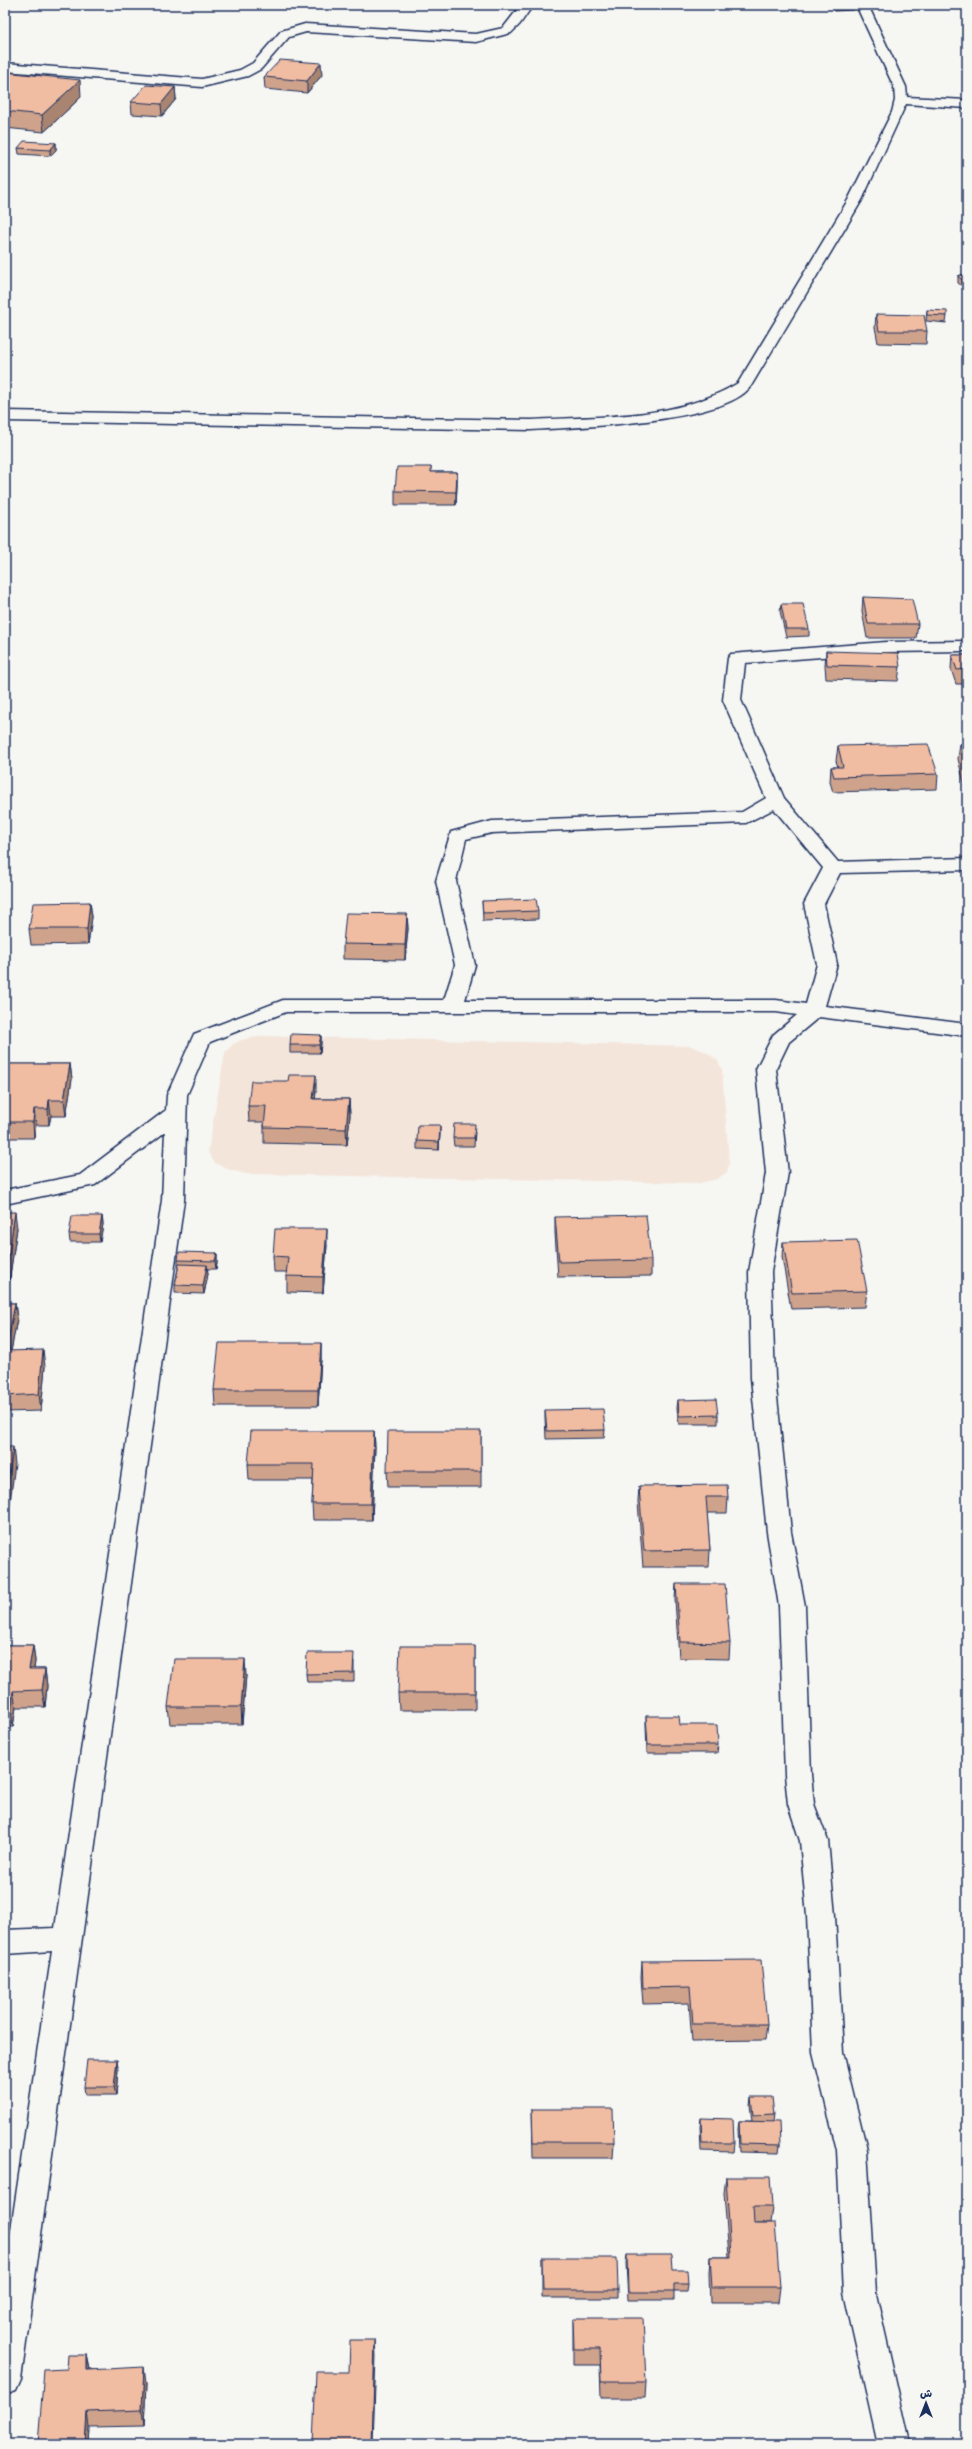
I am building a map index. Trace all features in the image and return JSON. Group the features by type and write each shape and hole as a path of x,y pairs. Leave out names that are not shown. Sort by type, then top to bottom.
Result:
{"street":[{"path":"5,67 202,83 244,73 257,66 285,34 305,28 476,38 501,34 514,27 527,5"},
{"path":"5,416 516,425 652,416 708,404 744,386 855,200 898,112 902,100 900,87 866,17 862,5"},
{"path":"902,100 967,104"},
{"path":"833,868 806,833 776,800 732,700 737,658 886,647 967,646"},
{"path":"453,1006 465,965 446,881 458,836 492,827 746,817 776,800"},
{"path":"833,868 967,864"},
{"path":"833,868 814,904 827,964 814,1011 780,1039 766,1069 777,1173 760,1272 763,1378 779,1532 792,1606 798,1775 801,1804 814,1841 821,1916 828,2052 852,2150 860,2293 894,2444"},
{"path":"5,2380 173,1200 177,1095 201,1038 283,1006 776,1006 967,1030"},
{"path":"5,1197 87,1180 176,1113"},
{"path":"5,1942 68,1939"}],"shaded area":[{"path":"263,1036 691,1046 706,1052 717,1060 722,1069 729,1163 727,1172 717,1179 700,1183 246,1174 227,1169 215,1163 208,1152 225,1053 232,1045 241,1040"}],"building":[{"path":"280,60 321,63 307,81 264,77"},
{"path":"5,72 80,80 42,115 5,111"},
{"path":"146,85 175,87 161,104 131,102"},
{"path":"24,141 56,143 50,150 18,148"},
{"path":"967,273 967,280 962,280 958,276"},
{"path":"927,310 947,311 947,316 927,315"},
{"path":"876,314 924,315 927,331 879,331"},
{"path":"397,467 431,467 431,472 457,472 456,492 395,491"},
{"path":"863,597 912,599 918,624 868,624"},
{"path":"781,604 803,604 809,629 786,629"},
{"path":"826,651 898,653 900,667 827,665"},
{"path":"952,655 967,655 967,669 957,670"},
{"path":"928,744 938,774 834,777 831,767 843,767 838,746"},
{"path":"960,744 967,744 967,772"},
{"path":"536,899 538,911 483,913 482,901"},
{"path":"90,902 87,929 29,929 33,903"},
{"path":"346,913 407,914 405,945 343,944"},
{"path":"291,1034 321,1035 319,1045 290,1045"},
{"path":"5,1064 70,1064 64,1100 49,1100 48,1109 34,1109 33,1122 5,1122"},
{"path":"289,1075 316,1075 313,1099 349,1099 346,1129 264,1127 266,1106 248,1106 251,1081 288,1081"},
{"path":"454,1124 475,1124 474,1138 453,1138"},
{"path":"418,1125 440,1125 439,1142 417,1141"},
{"path":"5,1212 15,1212 7,1266 5,1266"},
{"path":"646,1215 651,1260 559,1262 555,1217"},
{"path":"72,1216 102,1216 99,1234 69,1234"},
{"path":"275,1229 327,1229 323,1277 286,1276 288,1257 273,1256"},
{"path":"857,1240 867,1291 792,1293 783,1242"},
{"path":"179,1252 217,1253 215,1261 178,1260"},
{"path":"179,1264 207,1265 203,1286 175,1285"},
{"path":"5,1303 15,1303 8,1341 5,1341"},
{"path":"219,1343 321,1343 318,1390 214,1390"},
{"path":"43,1350 39,1394 5,1396 5,1351"},
{"path":"716,1399 718,1415 679,1416 678,1400"},
{"path":"603,1409 605,1430 547,1431 545,1410"},
{"path":"251,1431 374,1431 371,1504 312,1504 314,1464 248,1464"},
{"path":"388,1431 481,1431 481,1471 387,1471"},
{"path":"5,1447 13,1447 5,1504"},
{"path":"727,1485 728,1497 706,1497 710,1550 644,1551 639,1486"},
{"path":"676,1584 725,1584 730,1643 680,1642"},
{"path":"5,1645 33,1645 29,1669 45,1669 42,1690 13,1691 11,1710 5,1711"},
{"path":"400,1646 475,1646 475,1693 398,1693"},
{"path":"307,1653 354,1653 353,1673 306,1674"},
{"path":"174,1659 245,1659 241,1707 168,1707"},
{"path":"646,1716 679,1716 680,1725 717,1725 718,1745 648,1745"},
{"path":"761,1960 767,2024 693,2024 690,1987 643,1988 642,1961"},
{"path":"87,2060 117,2060 114,2087 84,2087"},
{"path":"751,2097 772,2097 774,2114 753,2115"},
{"path":"532,2109 613,2109 614,2142 533,2142"},
{"path":"701,2118 733,2119 734,2143 702,2143"},
{"path":"739,2121 779,2122 780,2145 740,2144"},
{"path":"726,2177 770,2177 772,2207 753,2207 754,2223 775,2223 780,2287 712,2287 710,2257 731,2257"},
{"path":"627,2255 672,2255 673,2270 687,2270 688,2284 674,2284 674,2292 628,2292"},
{"path":"542,2258 617,2258 618,2290 543,2290"},
{"path":"573,2318 643,2318 646,2382 601,2382 600,2349 574,2349"},
{"path":"350,2340 375,2340 372,2444 313,2444 316,2372 349,2372"},
{"path":"68,2355 87,2355 87,2370 144,2367 142,2410 87,2412 85,2444 38,2444 44,2370 67,2369"}]}
